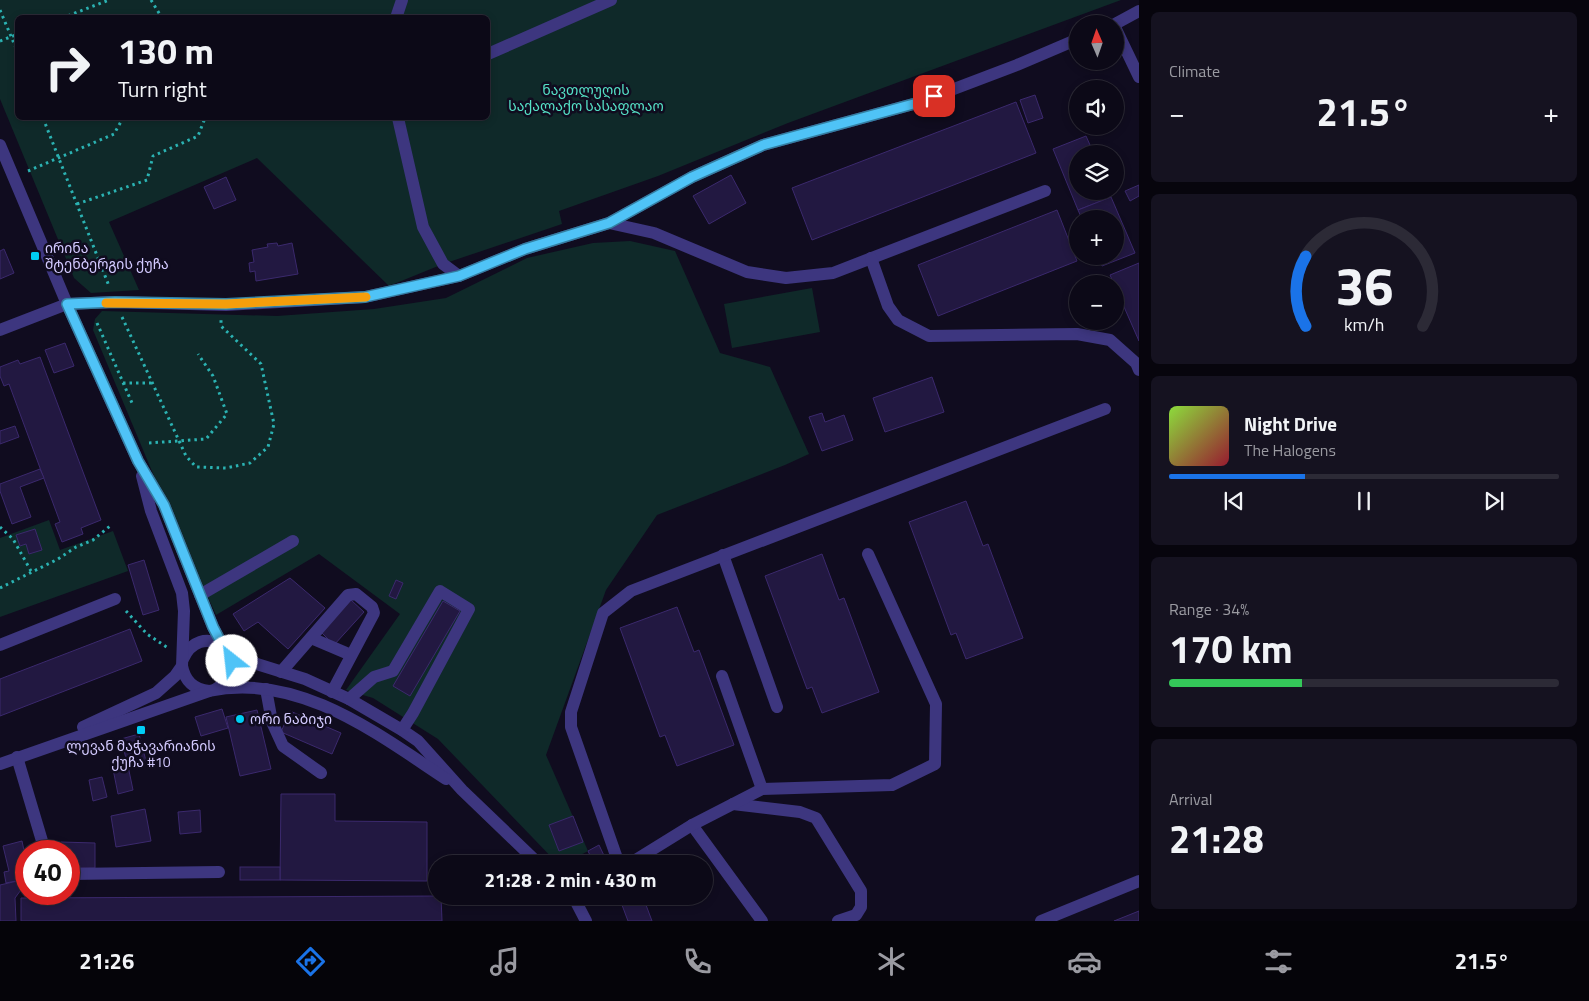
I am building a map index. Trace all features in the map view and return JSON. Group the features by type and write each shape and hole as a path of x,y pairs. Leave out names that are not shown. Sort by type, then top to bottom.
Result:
{"street":[{"path":"397,15 402,0"},
{"path":"490,53 611,0"},
{"path":"1124,20 1139,10"},
{"path":"0,330 67,304 115,302 226,304 365,297 459,276 525,249 609,223 692,177 763,145 917,103 1069,43"},
{"path":"1124,45 1139,77"},
{"path":"398,120 423,227 443,264 459,276"},
{"path":"0,145 67,304 138,461 164,505 200,595 226,650 232,670 224,685 213,690 0,764"},
{"path":"609,223 654,234 747,272 786,278 832,273 1045,191"},
{"path":"871,258 888,306 898,320 929,336 1077,334 1110,340 1136,363 1139,370"},
{"path":"616,855 571,727 571,712 603,613 631,591 1105,409"},
{"path":"31,752 156,693 175,676 180,659 184,611 182,593 151,511 138,461"},
{"path":"200,595 293,541"},
{"path":"644,855 692,826 762,790 892,785 935,764 936,704 868,554"},
{"path":"723,555 777,707"},
{"path":"349,699 374,677 393,671 440,591 469,609 402,730"},
{"path":"282,672 348,595 356,594 372,607 374,613 332,692"},
{"path":"0,645 115,599"},
{"path":"311,638 351,655"},
{"path":"180,659 192,645 208,640 216,642 226,650 305,679 349,699 418,741 462,790 530,855"},
{"path":"180,659 187,681 193,687 201,690 241,687 298,695 338,711 392,743 462,790"},
{"path":"722,676 762,790"},
{"path":"266,689 272,722 282,746 321,773"},
{"path":"17,757 42,840"},
{"path":"733,804 800,812 816,818 861,891 861,907 856,915 838,921"},
{"path":"692,826 762,921"},
{"path":"80,874 220,872"},
{"path":"1041,921 1139,881"},
{"path":"578,905 586,921"}],"path":[{"path":"70,15 109,0"},
{"path":"151,0 160,15"},
{"path":"0,10 15,46"},
{"path":"0,41 15,35"},
{"path":"44,120 115,302 178,441 186,456 196,467 226,468 250,463 268,447 274,424 261,364 221,326 221,315 226,304"},
{"path":"13,177 114,134 122,120"},
{"path":"77,204 147,180 153,156 198,136 204,120"},
{"path":"149,443 206,439 227,414 213,376 198,354"},
{"path":"123,383 152,383"},
{"path":"0,588 76,547 93,540 110,526"},
{"path":"0,527 13,539 32,572"},
{"path":"115,599 147,634 180,659"}],"green space":[{"name":"ნავთლუღის საქალაქო სასაფლაო","path":"0,0 1121,0 1080,15 1069,15 1069,19 788,123 658,176 559,211 562,224 443,264 389,286 257,158 109,222 139,290 91,293 74,278 0,99"},
{"path":"630,241 675,251 720,353 770,367 809,454 657,515 606,590 546,755 588,851 581,855 549,855 438,739 373,698 346,690 400,614 319,554 216,615 174,524 93,330 95,319 102,311 277,316 374,309 446,298 527,258 593,243"},
{"path":"812,288 820,332 732,348 724,304"},
{"path":"49,520 60,550 113,531 128,571 0,617 0,538"}],"building":[{"path":"1035,95 1043,118 1028,123 1020,100"},
{"path":"1016,102 1036,153 812,240 792,188"},
{"path":"1086,136 1090,145 1069,145 1069,188 1053,149"},
{"path":"731,175 746,203 709,224 693,196"},
{"path":"226,177 236,200 214,209 204,187"},
{"path":"1139,185 1139,196 1130,201 1125,191"},
{"path":"1074,200 1103,200 1078,210"},
{"path":"1103,200 1112,200 1117,210 1078,210"},
{"path":"1057,210 1069,241 1069,264 938,316 918,265"},
{"path":"1124,227 1135,253 1124,257"},
{"path":"277,243 278,246 292,243 298,274 256,281 255,271 250,272 249,263 254,262 252,250 268,247 267,244"},
{"path":"4,249 14,273 0,279 0,251"},
{"path":"1139,263 1139,341 1124,307 1124,275 1110,275"},
{"path":"65,343 74,366 54,373 45,350"},
{"path":"40,357 101,520 81,528 83,534 62,542 55,524 60,522 9,384 4,386 0,376 0,367 18,360 20,364"},
{"path":"932,377 944,412 885,432 873,398"},
{"path":"822,413 825,422 844,415 853,440 822,451 809,417"},
{"path":"15,426 19,437 0,444 0,431"},
{"path":"40,469 44,478 20,487 31,517 12,524 0,491 0,484"},
{"path":"966,501 983,546 988,544 1023,638 966,659 956,633 951,635 909,522"},
{"path":"35,529 42,550 29,554 26,544 20,546 16,535"},
{"path":"822,554 839,600 844,598 879,692 822,713 812,687 807,689 765,576"},
{"path":"144,560 159,610 143,615 128,565"},
{"path":"290,578 325,608 288,649 258,622 244,631 233,614"},
{"path":"396,580 403,583 396,599 389,596"},
{"path":"351,600 364,612 334,645 321,632"},
{"path":"443,601 460,611 410,696 393,686"},
{"path":"677,607 694,652 699,650 734,745 677,766 665,735 660,737 620,628"},
{"path":"130,629 142,661 0,716 0,679"},
{"path":"222,709 228,728 201,736 195,717"},
{"path":"257,710 271,769 240,776 226,717"},
{"path":"290,711 341,733 332,754 281,732"},
{"path":"139,734 146,761 128,766 121,739"},
{"path":"128,766 133,790 118,794 113,769"},
{"path":"102,777 107,797 93,801 89,780"},
{"path":"281,794 335,794 335,821 427,822 427,881 280,880"},
{"path":"145,809 151,841 116,847 111,816"},
{"path":"200,810 201,832 180,834 178,812"},
{"path":"573,816 583,842 559,851 549,825"},
{"path":"15,843 15,881 6,883 4,872 9,871 3,846"},
{"path":"80,843 95,843 95,868 80,868"},
{"path":"599,845 604,855 590,855 588,851"},
{"path":"240,867 280,867 280,880 240,880"},
{"path":"15,882 16,921 0,921 0,885"},
{"path":"428,896 428,905 441,905 442,921 21,921 21,905 80,905 80,898"},
{"path":"622,905 646,905 652,921 628,921"},
{"path":"1139,911 1139,921 1114,921"}],"slow traffic":[{"path":"106,303 226,304 366,297"}],"place":[{"name":"ირინა შტენბერგის ქუჩა","path":"35,256"},
{"name":"ორი ნაბიჯი","path":"240,719"},
{"name":"ლევან მაჭავარიანის ქუჩა #10","path":"141,730"}],"route":[{"path":"232,661 213,627 164,505 138,461 67,304 115,302 226,304 365,297 459,276 525,249 609,223 692,177 763,145 917,103 934,96"}]}
